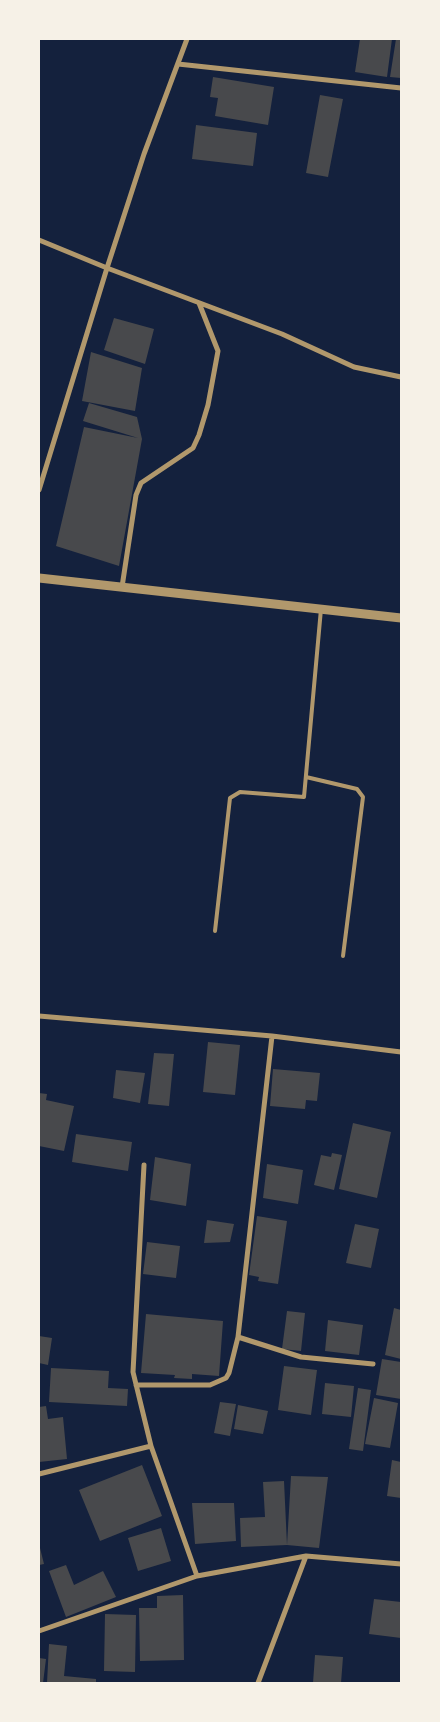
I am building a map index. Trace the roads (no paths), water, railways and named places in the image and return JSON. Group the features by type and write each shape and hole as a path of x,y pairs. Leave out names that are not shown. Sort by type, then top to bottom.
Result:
{"street":[{"path":"39,490 144,154 187,39"},
{"path":"178,64 401,88"},
{"path":"39,240 107,268 282,334 354,367 401,378"},
{"path":"122,587 136,495 141,483 193,448 200,435 208,406 218,351 199,303"},
{"path":"39,578 401,618"},
{"path":"39,1016 272,1036 401,1052"},
{"path":"136,1385 210,1385 226,1378 229,1373 238,1337 272,1036"},
{"path":"144,1165 133,1372 151,1446 197,1576"},
{"path":"238,1337 301,1356 373,1364"},
{"path":"39,1474 151,1446"},
{"path":"258,1683 306,1556"},
{"path":"39,1630 197,1576 306,1556 401,1564"}],"lane":[{"path":"215,931 230,798 240,792 304,797 321,610"},
{"path":"306,778 357,789 363,797 342,956"}]}
